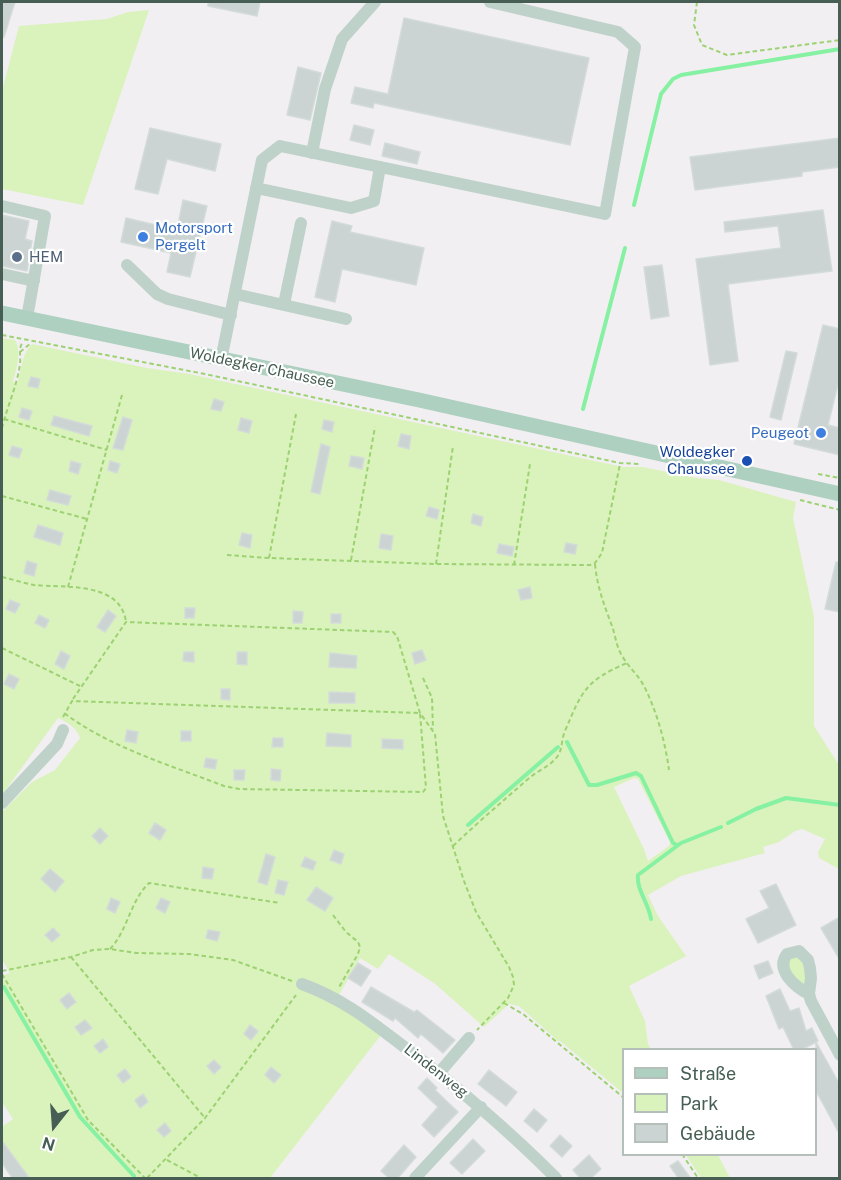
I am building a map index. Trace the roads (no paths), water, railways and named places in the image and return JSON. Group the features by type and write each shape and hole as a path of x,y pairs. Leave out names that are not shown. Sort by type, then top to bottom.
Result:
{"main road":[{"name":"Woldegker Chaussee","path":"2,313 419,400 840,494"}],"street":[{"path":"312,153 325,89 342,39 375,2"},
{"path":"221,360 262,160 280,146 605,214 635,47 618,32 490,2"},
{"path":"256,188 351,208 374,201 380,167"},
{"path":"2,206 45,216 27,318"},
{"path":"284,304 301,223"},
{"path":"127,265 157,294 168,299 231,315"},
{"path":"2,274 34,281"},
{"path":"235,294 346,319"},
{"path":"2,803 57,744 63,730"},
{"name":"Lindenweg","path":"302,984 334,997 353,1008 439,1073 481,1107 555,1179"},
{"path":"808,994 840,1055"},
{"path":"439,1073 469,1038"},
{"path":"415,1179 481,1107"}],"waterway":[{"path":"634,205 661,94 673,79 681,75 840,49"},
{"path":"583,409 625,248"},
{"path":"567,742 589,785 597,785 636,773 641,776 673,843 677,845"},
{"path":"468,825 558,747"},
{"path":"728,823 786,798 840,805"},
{"path":"651,919 639,886 638,875 681,843 721,827"},
{"path":"4,987 80,1117 134,1176"}],"place":[{"name":"Motorsport Pergelt","path":"143,237"},
{"name":"HEM","path":"17,257"},
{"name":"Peugeot","path":"821,433"},
{"name":"Woldegker Chaussee","path":"747,461"}]}
